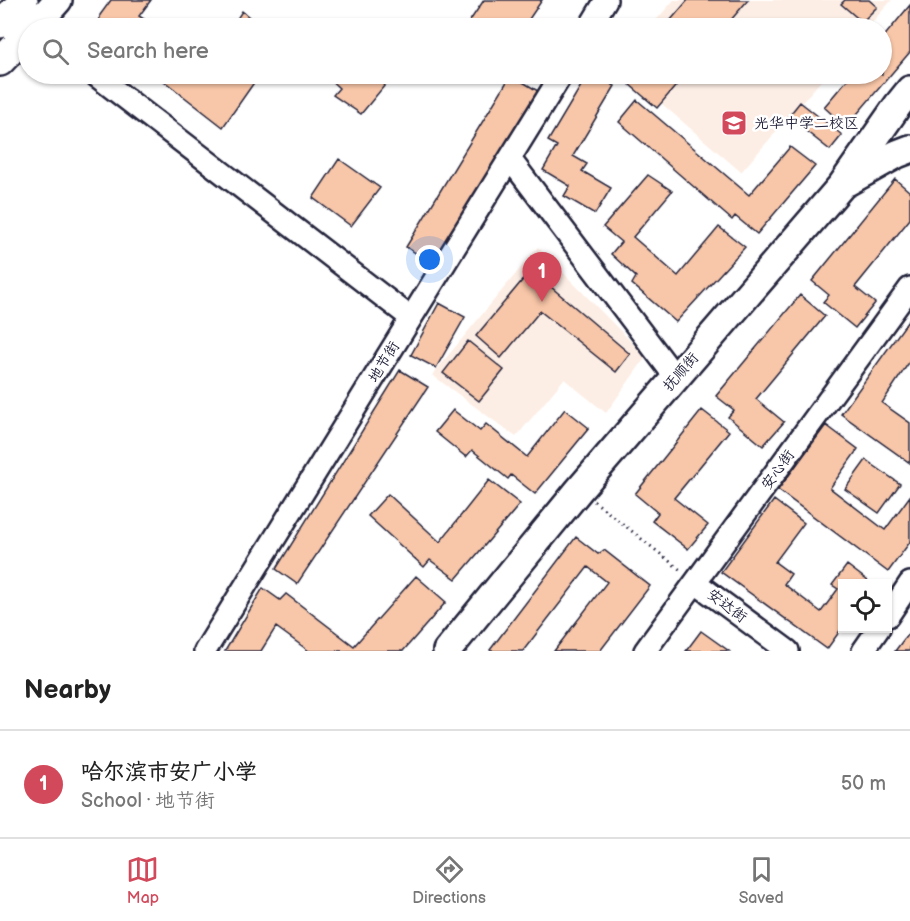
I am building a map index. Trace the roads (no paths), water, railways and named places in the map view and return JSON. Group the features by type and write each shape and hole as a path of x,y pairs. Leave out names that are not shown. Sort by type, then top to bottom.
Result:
{"main road":[{"path":"0,24 24,0"},
{"path":"42,18 58,0"},
{"path":"0,62 18,44"},
{"name":"抚顺街","path":"447,651 579,489 842,185 910,90"},
{"path":"842,185 910,149"}],"street":[{"path":"595,18 606,0"},
{"path":"107,84 411,318"},
{"name":"地节街","path":"205,651 556,84"},
{"path":"510,159 676,378"},
{"name":"安心街","path":"645,651 910,288"},
{"name":"安达街","path":"696,583 788,651"},
{"path":"892,610 910,583"},
{"path":"863,651 876,633"}],"place":[{"name":"光华中学二校区","path":"734,123"},
{"name":"哈尔滨市安广小学","path":"542,302"}]}
